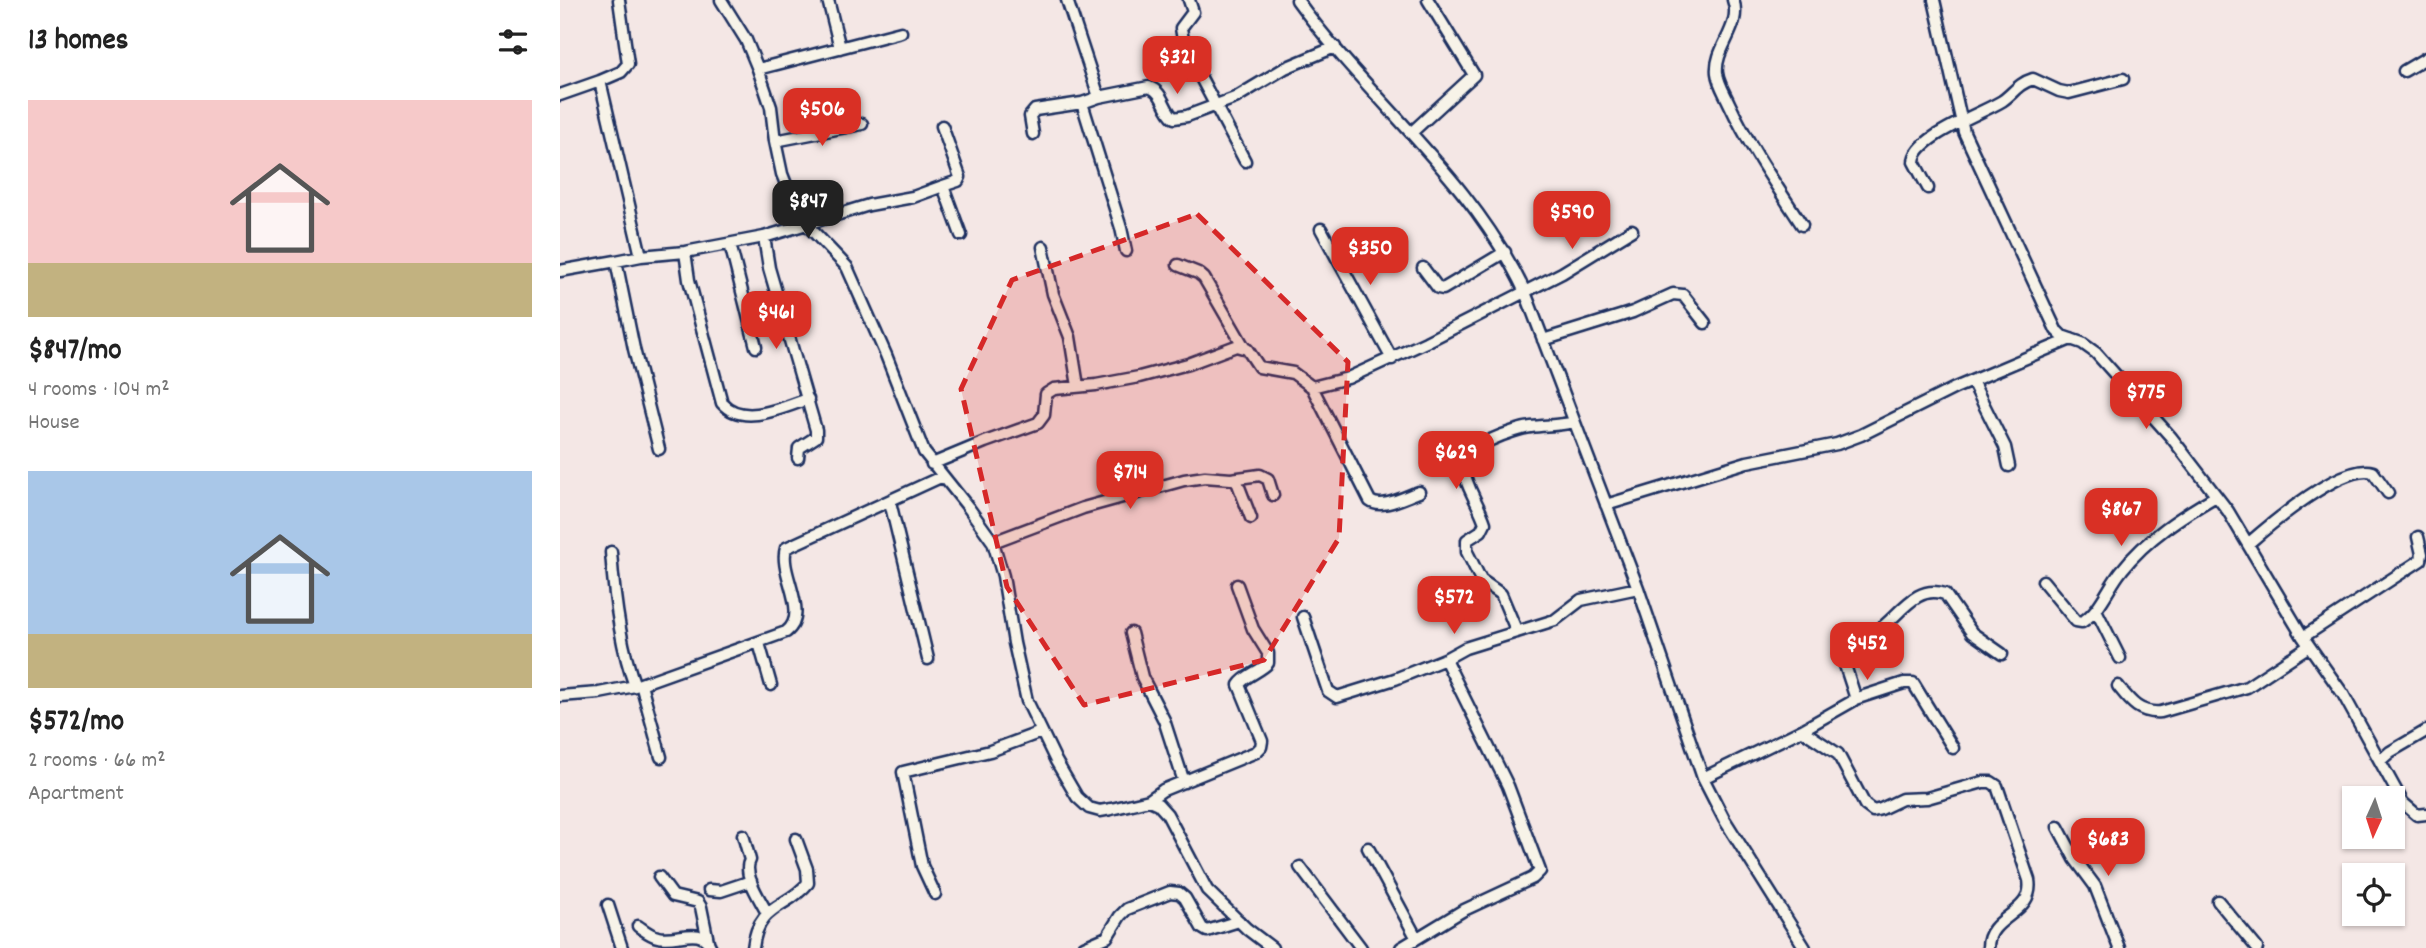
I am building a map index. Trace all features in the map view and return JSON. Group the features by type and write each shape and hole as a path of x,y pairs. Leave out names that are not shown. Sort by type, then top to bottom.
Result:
{"street":[{"path":"560,95 621,72 628,64 619,0"},
{"path":"721,0 746,40 758,69 771,107 782,174 791,197 807,225 848,267 924,452 993,542 1003,576 1014,643 1031,713 1077,797 1089,808 1111,810 1149,800 1163,790 1256,752 1262,745 1239,685 1268,663 1268,653 1253,629 1237,585"},
{"path":"828,0 840,48"},
{"path":"1067,0 1099,97"},
{"path":"1189,0 1194,12 1181,28 1182,38 1194,68 1245,161"},
{"path":"1297,0 1474,206 1505,252 1525,292 1638,588 1703,778 1724,819 1805,948"},
{"path":"1412,132 1474,75 1428,0"},
{"path":"1733,0 1736,11 1719,60 1717,75 1743,132 1802,225"},
{"path":"1934,0 1969,146 2056,330 2062,336 2082,343 2096,353 2171,436 2249,543 2306,642 2331,675 2410,811 2417,815 2426,814"},
{"path":"758,69 901,32"},
{"path":"1033,134 1030,116 1035,110 1153,89 1174,118 1235,98 1286,68 1335,47"},
{"path":"2404,71 2426,58"},
{"path":"1928,188 1913,157 1931,140 1961,121 2001,102 2015,87 2033,79 2069,93 2123,79"},
{"path":"600,81 641,256"},
{"path":"1082,103 1126,251"},
{"path":"775,141 862,124"},
{"path":"560,271 764,237 869,205 913,197 958,181 960,177 942,126"},
{"path":"943,186 961,235"},
{"path":"1321,229 1392,359"},
{"path":"1312,387 1348,378 1392,359 1585,261 1632,230"},
{"path":"764,237 769,268 817,434 799,448 798,458"},
{"path":"730,244 756,347"},
{"path":"1043,247 1053,293 1070,337 1078,386"},
{"path":"685,252 688,280 722,403 731,411 752,414 808,399"},
{"path":"1423,268 1438,288 1443,289 1505,252"},
{"path":"617,261 634,349 659,449"},
{"path":"1178,265 1198,272 1204,278 1244,347 1259,367 1293,373 1312,387 1370,501 1381,505 1419,492"},
{"path":"1543,340 1633,312 1673,294 1683,295 1704,323"},
{"path":"1606,505 1747,462 1837,444 1861,435 1920,404 2071,339"},
{"path":"932,464 1038,423 1044,415 1046,394 1054,389 1139,377 1188,364 1236,346 1244,347"},
{"path":"1972,382 2006,447 2009,466"},
{"path":"1517,632 1501,594 1481,580 1467,552 1467,540 1481,531 1485,523 1462,464 1468,453 1506,433 1527,427 1574,422"},
{"path":"2249,543 2303,501 2329,484 2354,474 2373,472 2388,493"},
{"path":"560,696 599,693 638,685 786,632 793,625 796,610 785,560 786,548 943,476"},
{"path":"993,542 1074,511 1184,480 1265,476 1273,495"},
{"path":"1236,479 1251,518"},
{"path":"2043,581 2076,621 2082,622 2096,610 2130,561 2174,522 2216,496"},
{"path":"890,502 928,659"},
{"path":"2118,686 2139,709 2152,713 2247,687 2421,560 2418,537"},
{"path":"611,552 624,656 638,685 661,757"},
{"path":"1303,617 1328,691 1334,696 1346,695 1445,659 1465,648 1560,618 1581,600 1638,588"},
{"path":"1855,699 1841,653 1842,647 1880,629 1909,601 1931,593 1945,594 1972,633 2002,654"},
{"path":"2096,610 2120,658"},
{"path":"1131,633 1142,677 1164,720 1184,782"},
{"path":"759,643 771,685"},
{"path":"1401,948 1462,911 1536,876 1540,871 1508,786 1445,659"},
{"path":"1703,778 1802,730 1855,699 1904,683 1913,683 1953,748"},
{"path":"1802,730 1838,754 1865,805 1873,811 1902,799 1925,799 1983,782 1992,782 1997,786 2030,890 2022,907 1995,926 1988,948"},
{"path":"2381,760 2426,731"},
{"path":"934,894 922,866 903,772 990,751 1041,732"},
{"path":"1149,800 1163,809 1207,890 1272,948"},
{"path":"2058,827 2075,859 2095,886 2119,948"},
{"path":"743,835 750,860 747,863 747,872 767,914"},
{"path":"753,948 756,933 767,914 808,883 807,869 796,839"},
{"path":"1368,848 1416,937"},
{"path":"1300,867 1361,948"},
{"path":"659,877 673,896 698,902 709,944"},
{"path":"709,890 721,891 751,881"},
{"path":"1084,947 1107,937 1127,909 1165,893 1175,892 1182,895 1202,928 1207,931 1239,921"},
{"path":"2218,901 2257,948"},
{"path":"608,905 622,948"},
{"path":"638,926 660,938 685,935 701,937 709,944"}],"highlighted area":[{"path":"1197,214 1348,362 1339,538 1264,660 1084,705 1007,587 961,389 1012,280"}]}
